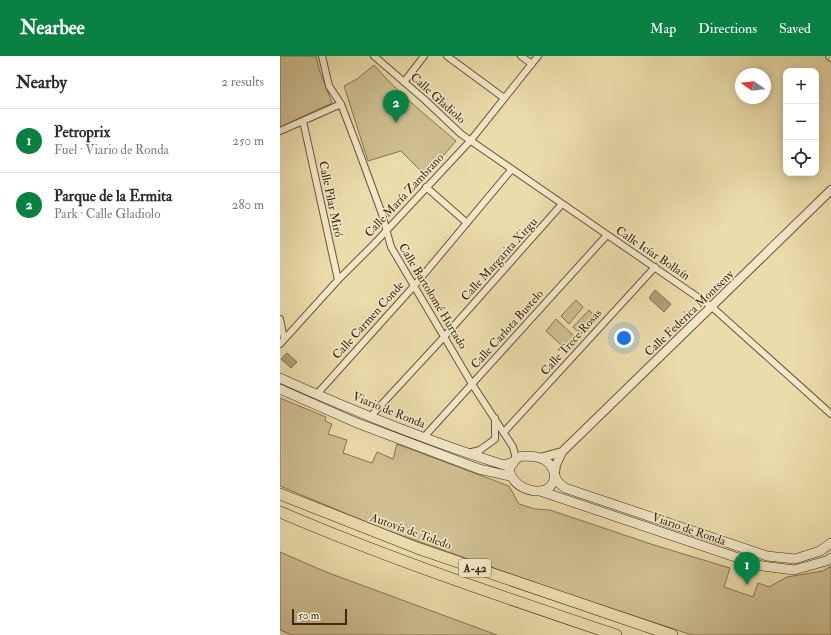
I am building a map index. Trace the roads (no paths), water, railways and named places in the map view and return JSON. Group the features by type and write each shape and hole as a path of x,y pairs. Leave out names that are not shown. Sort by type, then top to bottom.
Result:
{"highway":[{"name":"Autovía de Toledo","path":"280,494 417,548 672,635"},
{"name":"A-42","path":"280,512 340,538 500,596 616,635"}],"main road":[{"name":"Viario de Ronda","path":"280,378 370,417 424,438 504,465 514,461"},
{"name":"Viario de Ronda","path":"280,389 357,423 478,469 510,476"},
{"path":"522,456 528,456 540,458 548,462 555,474 553,483 547,490 540,491 523,488 510,476 509,469 514,461 522,456"},
{"name":"Viario de Ronda","path":"555,474 558,482 565,488 767,556 795,559 820,551 831,543"},
{"name":"Viario de Ronda","path":"540,491 762,566 794,570 826,561 831,558"}],"street":[{"name":"Calle Bartolomé Hurtado","path":"322,56 329,86 341,104 379,207 391,247 472,384 514,447 528,456"},
{"name":"Calle Gladiolo","path":"374,56 457,130 471,140"},
{"path":"404,82 424,56"},
{"path":"447,56 504,98"},
{"path":"521,56 532,64"},
{"name":"Calle María Zambrano","path":"282,342 338,280 471,140 538,56"},
{"path":"280,131 341,104"},
{"name":"Calle Pilar Miró","path":"303,122 338,280"},
{"name":"Calle Icíar Bollaín","path":"471,140 712,307 831,414"},
{"name":"Calle Carmen Conde","path":"317,394 414,286 512,169"},
{"path":"426,187 467,223"},
{"name":"Calle Federica Montseny","path":"555,474 556,465 562,452 831,190"},
{"name":"Calle Margarita Xirgu","path":"370,417 444,337 562,204"},
{"name":"Calle Carlota Bustelo","path":"424,438 607,235"},
{"name":"Calle Trece Rosas","path":"504,432 655,267"},
{"path":"280,319 282,342"},
{"path":"468,453 480,450 495,439 495,418"},
{"name":"Calle Bartolomé Hurtado","path":"514,447 514,461"},
{"name":"Calle Federica Montseny","path":"540,458 562,452"}],"place":[{"name":"Parque de la Ermita","path":"396,123"},
{"name":"Petroprix","path":"747,585"}]}
